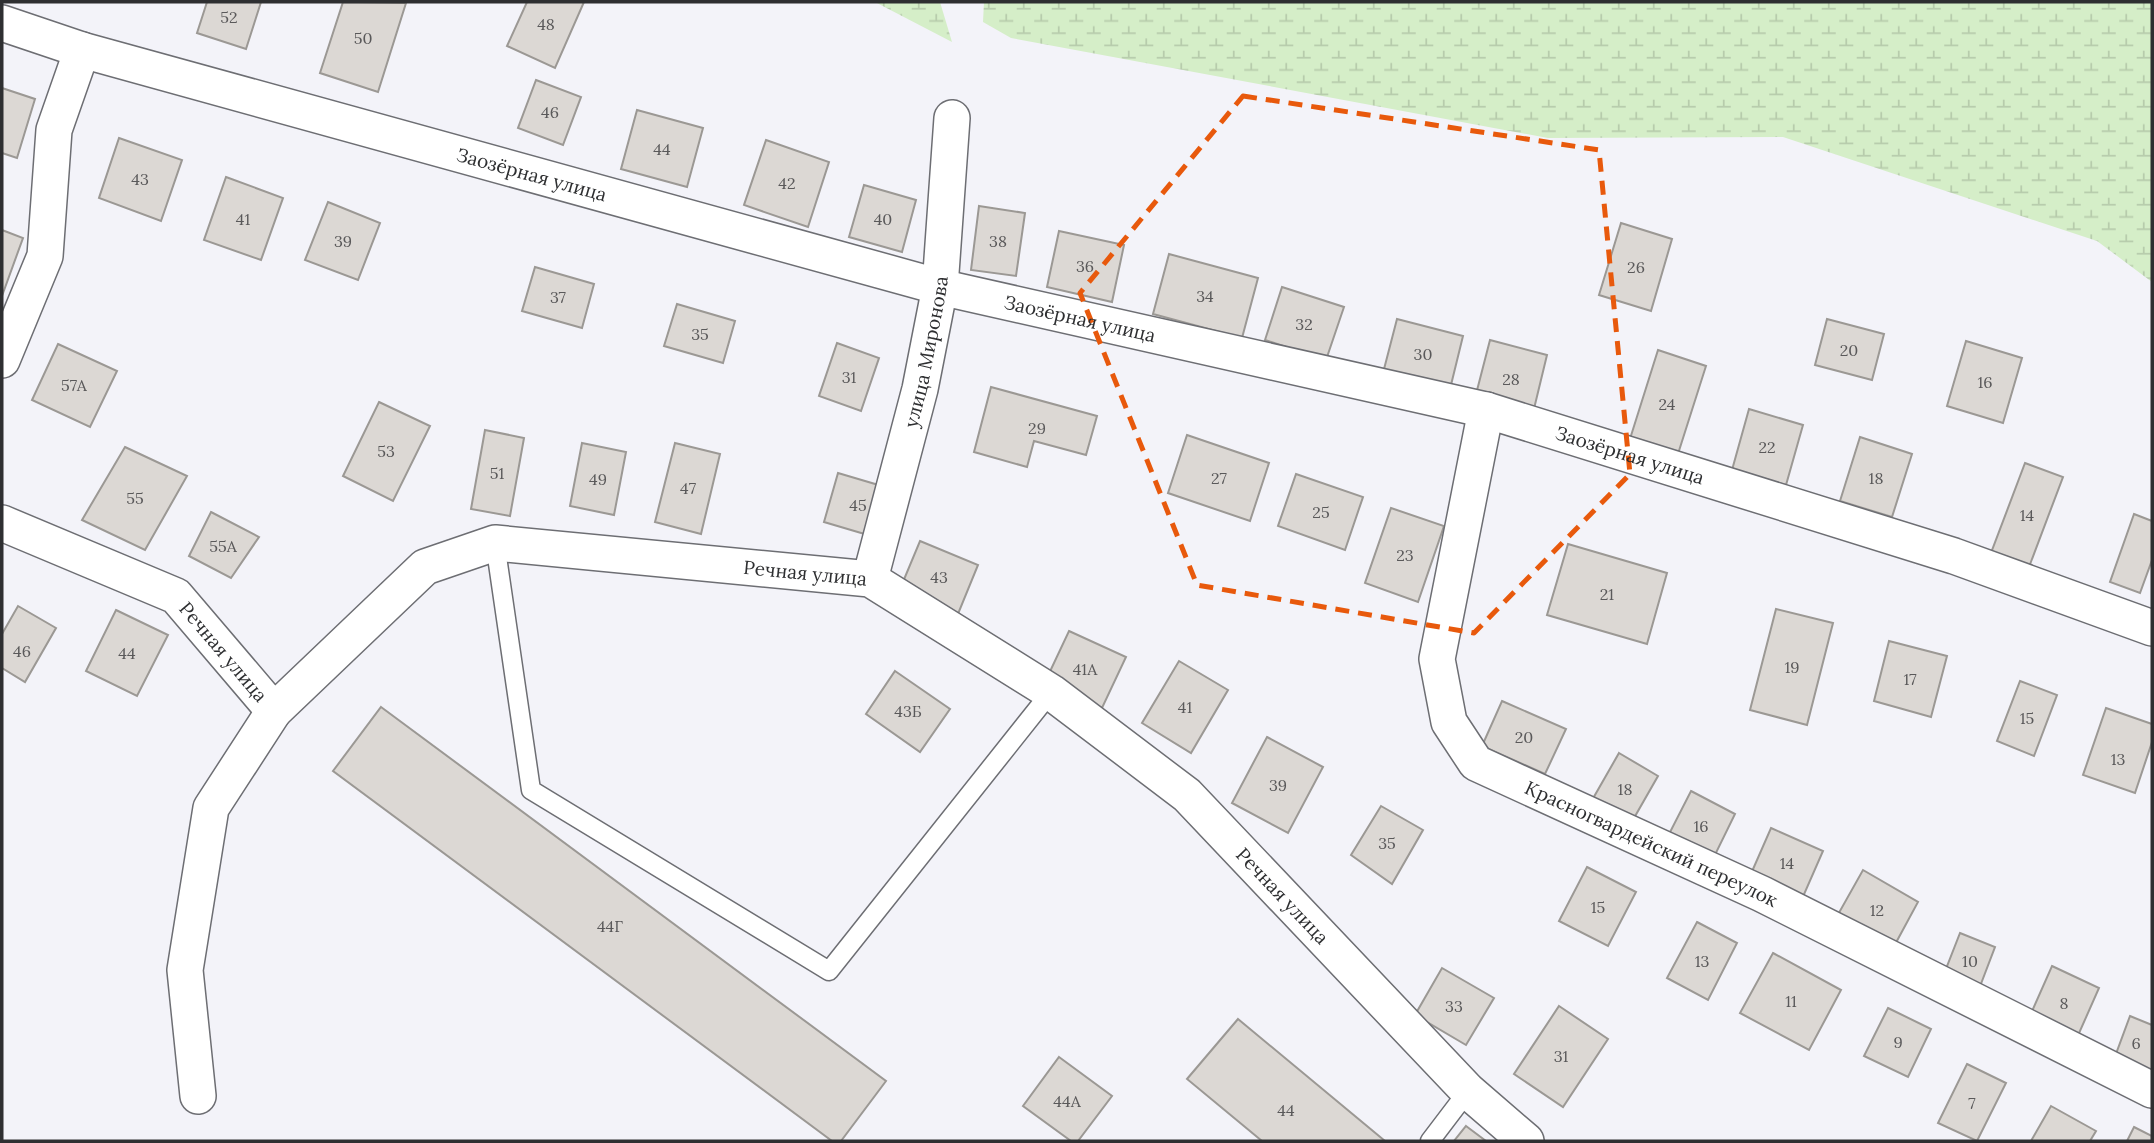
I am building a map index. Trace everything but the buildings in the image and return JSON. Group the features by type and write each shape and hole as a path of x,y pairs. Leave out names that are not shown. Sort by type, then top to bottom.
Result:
{"street":[{"name":"Заозёрная улица","path":"2,23 82,50 940,287 1486,410 1954,556 2152,628"},
{"path":"2,360 45,256 54,130 82,50"},
{"name":"улица Миронова","path":"870,579 920,388 940,287 952,118"},
{"name":"Красногвардейский переулок","path":"1486,410 1437,659 1450,722 1476,763 1762,894 2152,1090"},
{"name":"Речная улица","path":"2,523 176,596 274,711 425,567 495,543 870,579 1051,692 1187,795 1468,1091 1526,1141"},
{"path":"198,1096 185,970 211,808 274,711"}],"lane":[{"path":"495,543 531,790 830,971 1051,692"},
{"path":"1430,1141 1468,1091"}],"highlighted area":[{"path":"1243,96 1599,150 1630,474 1474,633 1197,585 1080,293"}],"green space":[{"path":"875,2 940,2 952,42"},
{"path":"984,2 2152,2 2152,282 2097,241 1783,137 1548,138 1011,38 983,22"}]}
